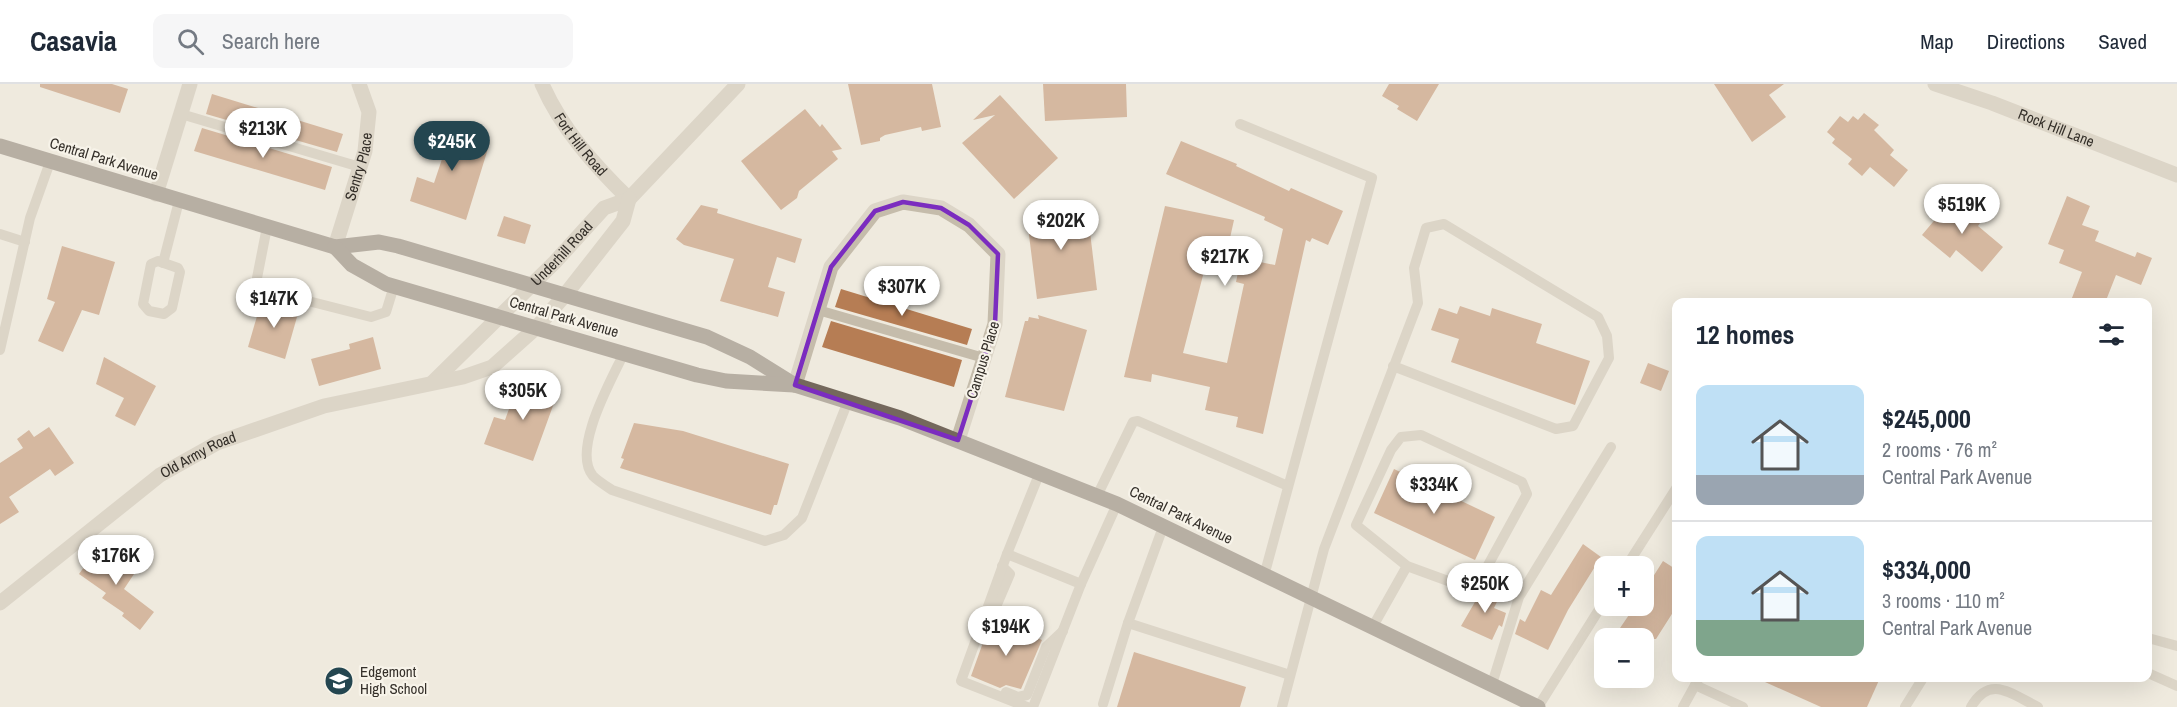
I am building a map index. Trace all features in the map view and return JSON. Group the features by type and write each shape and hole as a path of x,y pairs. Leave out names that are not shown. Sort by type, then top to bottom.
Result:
{"main road":[{"name":"Central Park Avenue","path":"0,146 335,247 379,242 707,337 750,357 795,385"},
{"name":"Central Park Avenue","path":"335,247 352,265 394,286 726,381 795,385 958,440 1117,504 1538,707"}],"street":[{"path":"156,194 190,84"},
{"name":"Sentry Place","path":"335,247 360,167 369,112 359,84"},
{"name":"Fort Hill Road","path":"542,84 570,132 599,169 629,199"},
{"name":"Underhill Road","path":"500,316 604,208 629,199 738,84"},
{"name":"Rock Hill Lane","path":"1935,84 1992,103 2177,175"},
{"name":"Underhill Road","path":"566,295 623,221 629,199"},
{"name":"Campus Place","path":"795,385 831,267 875,211 903,202 940,208 969,225 998,254 995,324 958,440"},
{"name":"Old Army Road","path":"0,603 160,475 217,443 324,406 463,377 492,367 537,327 566,295"},
{"path":"433,382 500,316"}],"lane":[{"path":"181,114 360,167"},
{"path":"1240,124 1372,178 1264,576"},
{"path":"0,351 30,218 50,162"},
{"path":"163,263 179,201"},
{"path":"1282,707 1324,549 1393,366 1418,303 1414,268 1426,228 1444,224 1598,317 1607,336 1609,358 1573,426 1556,429 1393,366"},
{"path":"267,227 257,278 261,289 372,317 386,312 394,286"},
{"path":"0,234 25,242"},
{"path":"158,261 163,263 178,268 181,277 172,308 164,314 149,311 143,304 151,264 158,261"},
{"path":"818,310 984,358"},
{"path":"624,353 593,419 587,459 592,475 612,490 765,541 784,535 802,518 848,401"},
{"path":"1097,496 1133,422 1138,421 1288,486"},
{"path":"1421,435 1522,482 1527,494 1481,578 1459,585 1407,566 1356,525 1391,450 1401,437 1421,435"},
{"path":"1492,684 1519,597 1611,447"},
{"path":"1027,707 961,681 1002,566 1040,472"},
{"path":"1633,556 1672,495"},
{"path":"1033,707 1081,584 1117,504"},
{"path":"1103,704 1128,623 1163,527"},
{"path":"1007,554 1081,584"},
{"path":"1002,566 1010,574 969,672 972,678 1018,697 1027,695 1046,647 1063,631"},
{"path":"1372,628 1407,566"},
{"path":"1538,707 1595,616"},
{"path":"1128,623 1290,675"},
{"path":"2152,639 2177,646"},
{"path":"2152,675 2177,686"},
{"path":"1683,707 1697,682 1743,707"},
{"path":"1905,707 1921,682"},
{"path":"1971,707 1979,693 1989,688 2002,690 2038,707"}],"highlighted area":[{"path":"903,202 941,208 969,225 998,254 995,324 958,440 795,385 831,267 875,211"}],"building":[{"path":"40,84 112,84 128,89 120,113 40,87"},
{"path":"848,84 932,84 941,127 922,131 921,127 885,135 880,138 880,141 861,145"},
{"path":"1043,84 1126,84 1127,117 1045,121"},
{"path":"1389,84 1439,84 1417,121 1397,109 1399,106 1382,96"},
{"path":"1714,84 1784,84 1769,95 1786,117 1752,142"},
{"path":"212,94 343,134 337,152 206,114"},
{"path":"1000,95 1058,158 1014,199 962,143 995,115 973,120"},
{"path":"805,109 820,127 822,124 842,149 832,151 838,159 799,191 797,198 781,210 741,161"},
{"path":"1864,113 1879,125 1874,130 1894,150 1890,155 1908,170 1894,187 1870,167 1862,176 1848,164 1852,159 1832,143 1835,139 1827,132 1840,116 1848,122 1853,116 1858,120"},
{"path":"433,123 490,142 466,220 410,201 417,177 434,183 444,153 425,147"},
{"path":"202,128 332,167 325,190 194,151"},
{"path":"1181,141 1237,164 1236,166 1289,191 1291,188 1343,211 1328,245 1312,238 1310,242 1306,240 1263,434 1236,427 1238,417 1205,410 1210,387 1152,374 1151,382 1124,377 1165,206 1234,220 1226,256 1209,252 1183,353 1227,363 1244,284 1236,282 1241,258 1275,265 1283,229 1264,220 1265,217 1166,174"},
{"path":"2067,196 2090,206 2082,225 2099,231 2095,241 2135,257 2137,252 2152,258 2141,285 2116,275 2107,298 2072,298 2082,272 2059,263 2064,250 2048,244"},
{"path":"1954,197 1982,220 1978,226 2003,247 1982,272 1956,250 1950,258 1922,235"},
{"path":"701,205 718,209 717,213 802,239 795,263 777,257 768,287 785,292 778,317 720,301 734,259 684,245 676,239"},
{"path":"1087,207 1097,290 1037,299 1026,211"},
{"path":"504,216 531,225 525,244 497,236"},
{"path":"62,246 115,262 99,315 82,310 63,352 38,341 55,302 47,299"},
{"path":"841,289 972,329 967,345 835,307"},
{"path":"262,299 299,310 285,359 248,347"},
{"path":"1460,306 1490,316 1492,308 1542,324 1536,343 1590,361 1575,405 1451,362 1459,339 1431,330 1439,308 1457,314"},
{"path":"1038,315 1087,330 1064,411 1005,397 1025,321 1028,321 1029,317 1039,319"},
{"path":"831,321 962,360 954,387 822,347"},
{"path":"373,337 381,369 319,386 311,359 350,349 349,344"},
{"path":"104,357 156,386 135,426 115,416 124,398 96,384"},
{"path":"1648,363 1669,371 1661,391 1640,383"},
{"path":"526,381 558,392 533,461 484,444 494,417 505,420 518,384"},
{"path":"634,423 683,431 789,464 777,505 774,505 771,515 620,468 624,459 621,458"},
{"path":"49,427 74,463 55,476 50,469 9,497 19,512 0,524 0,463 23,448 17,439 29,430 34,437"},
{"path":"1394,469 1495,517 1475,560 1374,513"},
{"path":"1583,544 1600,556 1594,556 1594,568 1568,610 1548,650 1515,634 1520,619 1525,622 1541,590 1551,595"},
{"path":"99,546 134,574 124,589 154,612 140,630 122,616 124,613 102,598 106,593 79,574"},
{"path":"1663,561 1672,567 1672,614 1656,639 1654,639 1654,628 1620,628 1628,616 1654,616 1654,575"},
{"path":"1486,583 1502,591 1494,608 1506,613 1502,627 1499,625 1492,640 1461,626"},
{"path":"998,621 1042,640 1021,689 1006,685 1000,688 971,676 985,637 991,636"},
{"path":"1134,652 1246,687 1240,707 1117,707"},
{"path":"1765,682 1878,682 1867,707 1821,707"}],"place":[{"name":"Edgemont High School","path":"339,681"}]}
